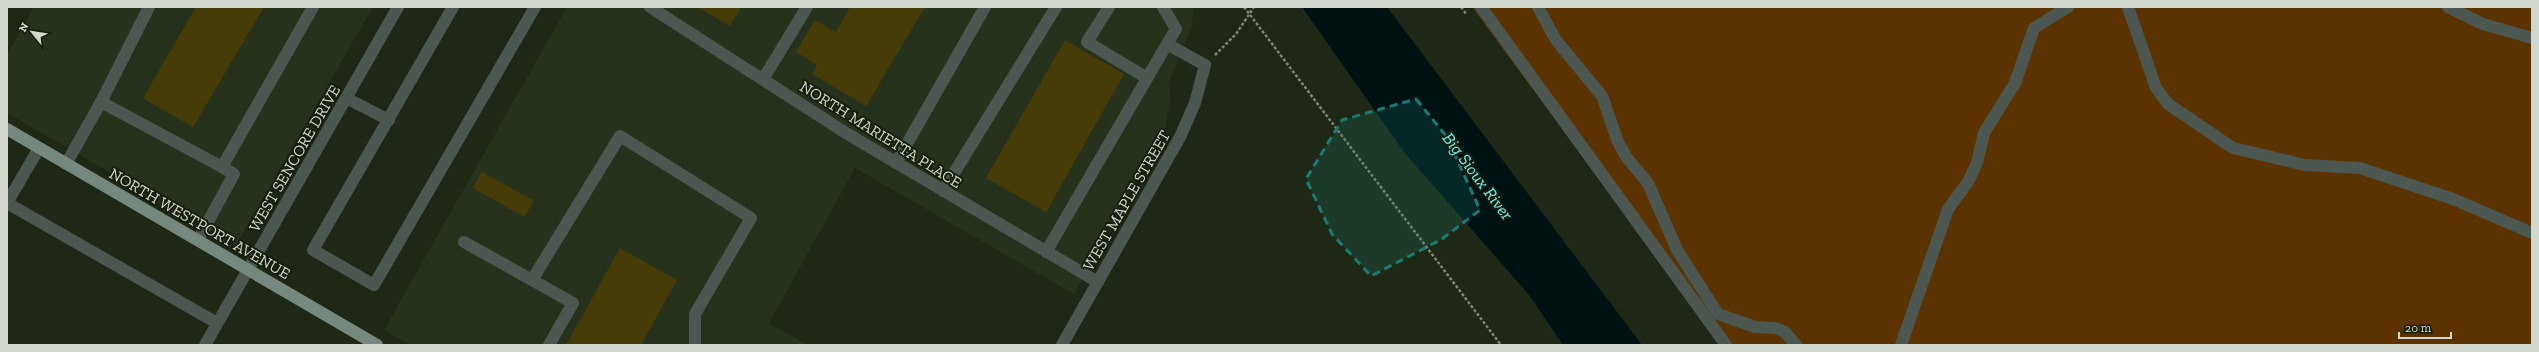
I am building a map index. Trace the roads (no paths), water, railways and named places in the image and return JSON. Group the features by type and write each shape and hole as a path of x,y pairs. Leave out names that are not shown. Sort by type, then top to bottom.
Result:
{"main road":[{"name":"NORTH WESTPORT AVENUE","path":"7,130 377,345"}],"street":[{"path":"66,164 101,102 149,7"},
{"path":"222,167 313,7"},
{"name":"WEST SENCORE DRIVE","path":"205,345 398,7"},
{"path":"453,7 313,250 374,285 535,7"},
{"name":"NORTH MARIETTA PLACE","path":"650,7 896,163 1098,282"},
{"path":"763,79 807,7"},
{"path":"896,163 985,7"},
{"path":"943,191 1056,7"},
{"path":"1109,7 1087,42 1148,78"},
{"path":"1046,252 1176,29 1163,7"},
{"path":"1481,7 1726,345"},
{"path":"1538,7 1556,40 1602,96 1618,142 1627,158 1648,183 1677,250 1718,314 1755,327 1780,330 1785,332 1796,345"},
{"path":"1901,345 1948,209 1968,182 1977,163 1984,133 2015,83 2034,28 2068,7"},
{"path":"2128,7 2156,88 2168,104 2233,148 2305,165 2360,168 2453,199 2497,216 2532,233"},
{"path":"2448,7 2483,24 2532,38"},
{"name":"WEST MAPLE STREET","path":"1062,345 1186,125 1195,103 1205,65 1168,44"},
{"path":"346,98 389,120"},
{"path":"101,102 234,174 198,240"},
{"path":"532,280 620,136 751,218 695,314 695,345"},
{"path":"39,148 7,203 217,323"},
{"path":"464,242 572,303 549,345"}],"water":[{"name":"Big Sioux River","path":"1302,7 1387,7 1642,345 1563,345 1529,295 1404,152"}]}
